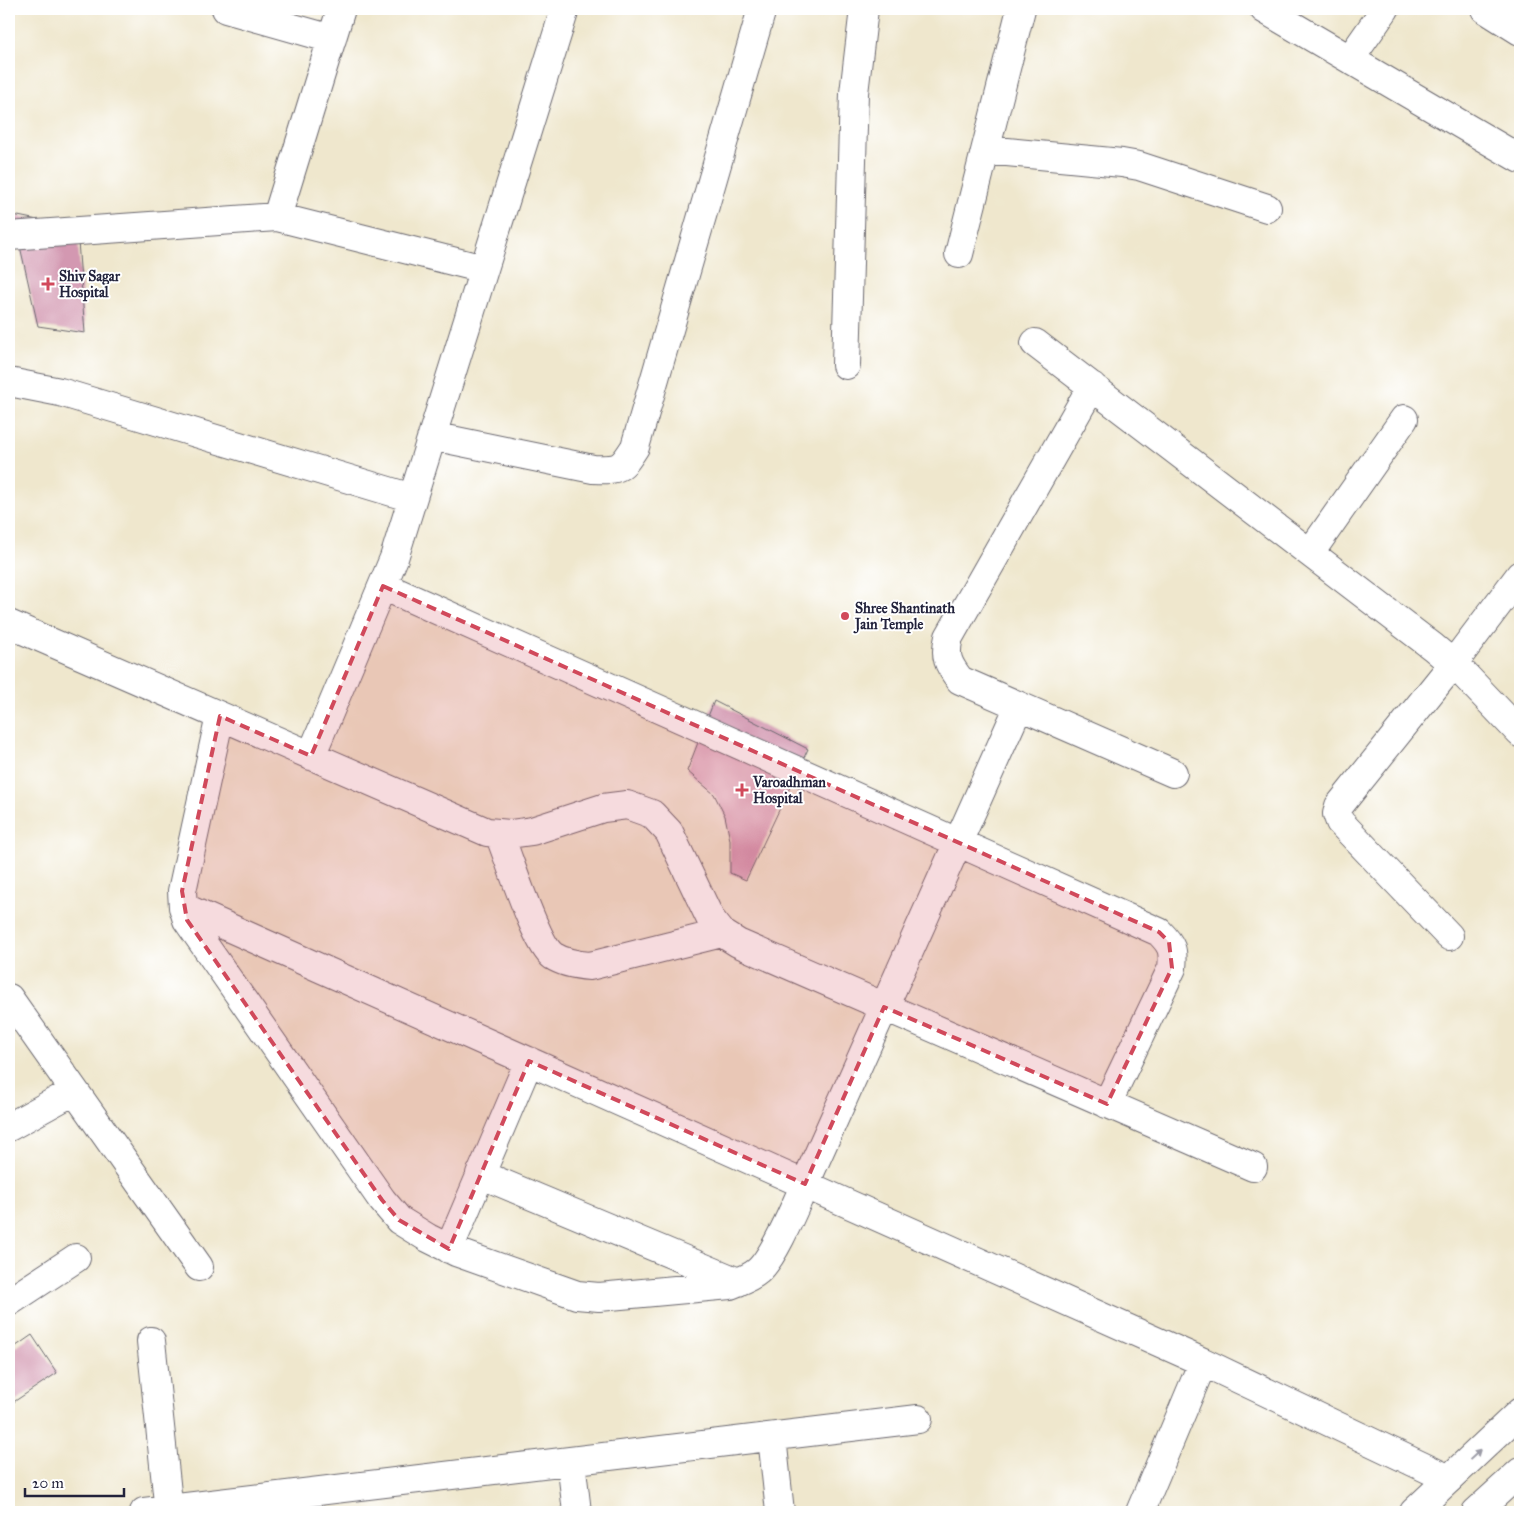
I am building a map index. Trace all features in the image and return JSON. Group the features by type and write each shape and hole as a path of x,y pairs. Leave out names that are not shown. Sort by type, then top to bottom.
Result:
{"street":[{"path":"226,9 332,39"},
{"path":"277,218 341,9"},
{"path":"311,756 383,586 432,436 565,9"},
{"path":"432,436 593,469 609,470 624,465 635,447 762,9"},
{"path":"846,365 854,93 864,9"},
{"path":"959,254 1021,9"},
{"path":"1264,9 1520,159"},
{"path":"1350,60 1385,9"},
{"path":"1485,9 1520,31"},
{"path":"986,150 1139,166 1266,208"},
{"path":"9,236 277,218 484,269"},
{"path":"1035,343 1433,647 1453,664 1520,733"},
{"path":"9,382 60,392 412,498"},
{"path":"1092,386 949,637 946,650 949,665 960,680 1173,773"},
{"path":"1310,553 1404,419"},
{"path":"1449,936 1340,822 1337,814 1339,806 1453,664 1520,576"},
{"path":"383,586 1159,932 1169,942 1173,955 1172,968 1107,1104"},
{"path":"9,624 487,832 510,834 532,830 603,808 627,805 652,814 670,832 710,918 722,933 738,943 1253,1167"},
{"path":"220,716 182,892 182,907 187,920 382,1200 399,1220 428,1238 449,1248 577,1295 619,1296 730,1286 748,1278 770,1258 1019,706"},
{"path":"500,834 539,938 552,955 569,964 590,966 722,933"},
{"path":"182,907 1203,1362 1450,1479"},
{"path":"9,998 199,1267"},
{"path":"449,1248 528,1061"},
{"path":"9,1127 74,1091"},
{"path":"480,1174 738,1282"},
{"path":"9,1302 76,1258"},
{"path":"151,1341 161,1511 918,1419"},
{"path":"1140,1512 1203,1362"},
{"path":"1414,1512 1520,1412"},
{"path":"772,1437 780,1512"},
{"path":"571,1461 577,1512"},
{"path":"1476,1512 1520,1472"}],"highlighted area":[{"path":"383,586 1159,932 1169,942 1172,968 1107,1104 884,1007 805,1184 529,1061 449,1249 399,1220 382,1200 187,920 182,891 220,716 311,756"}],"building":[{"path":"13,215 77,228 85,333 38,326"},
{"path":"714,701 808,749 746,880 730,873 730,840 725,816 714,794 687,771"},
{"path":"32,1335 57,1373 9,1405 9,1351"}],"place":[{"name":"Shiv Sagar Hospital","path":"48,284"},
{"name":"Shree Shantinath Jain Temple","path":"845,616"},
{"name":"Varoadhman Hospital","path":"742,790"}]}
